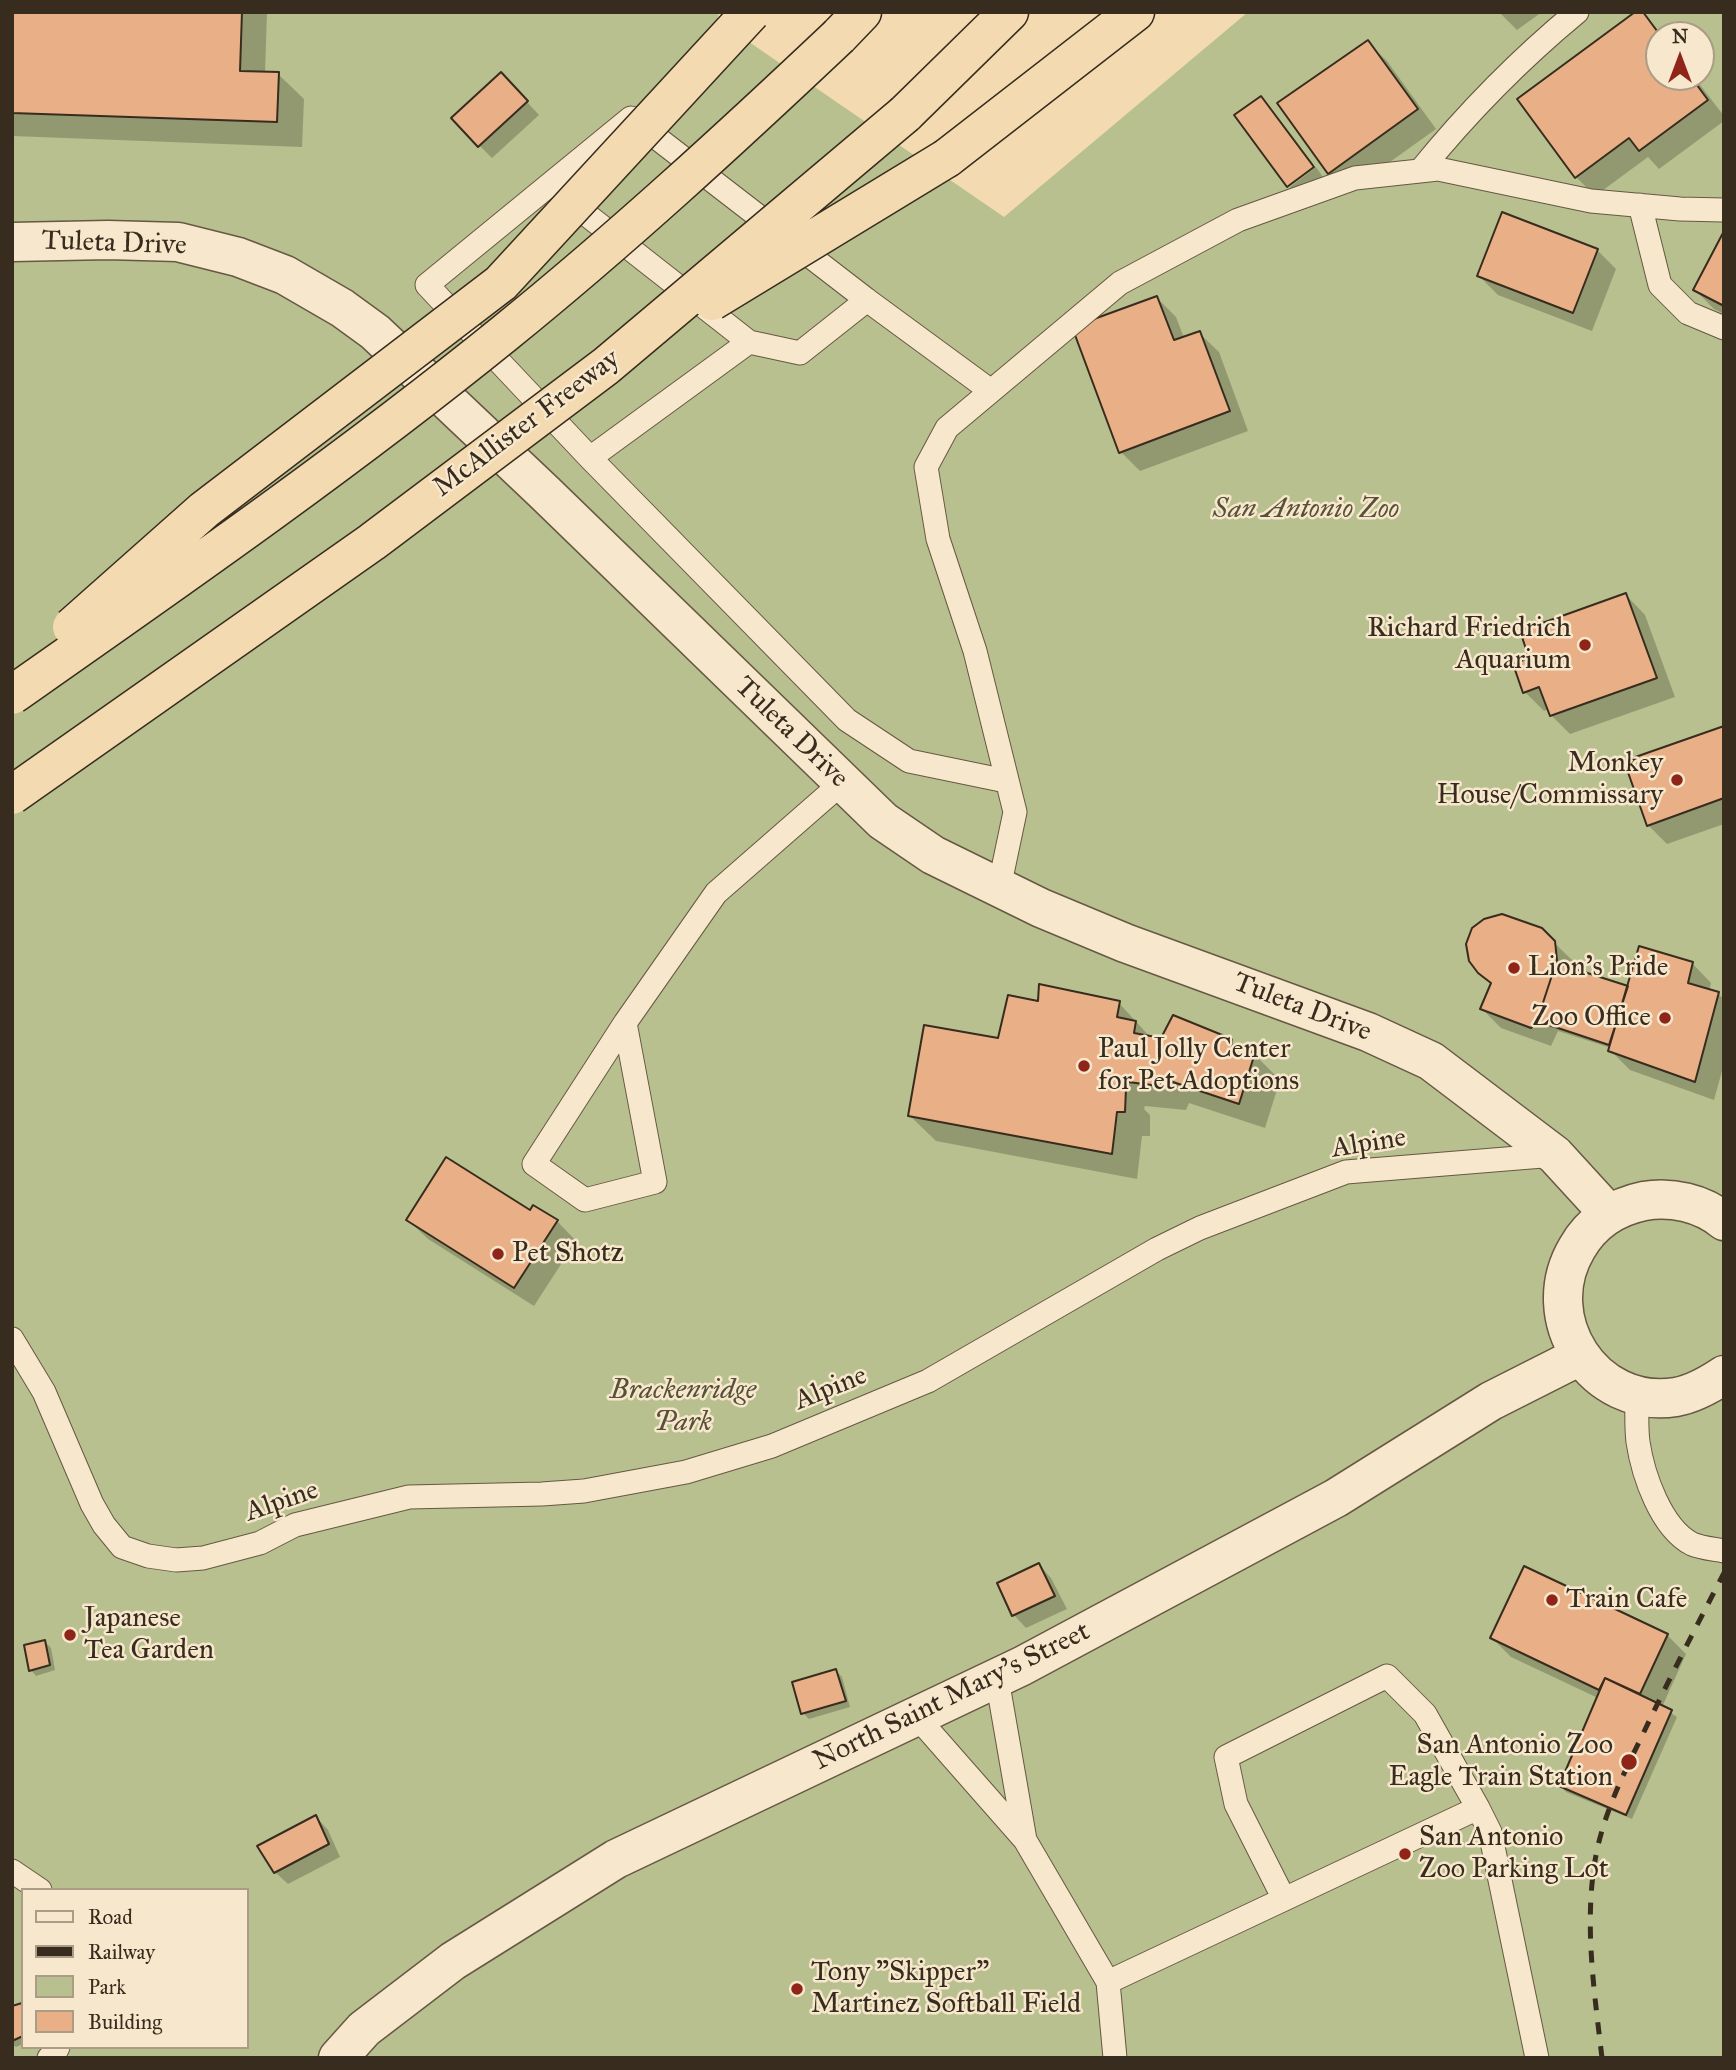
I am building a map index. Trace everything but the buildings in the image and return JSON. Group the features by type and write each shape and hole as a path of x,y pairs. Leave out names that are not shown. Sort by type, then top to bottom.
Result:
{"highway":[{"path":"12,680 204,510 501,283 751,12"},
{"name":"McAllister Freeway","path":"12,796 372,542 606,366 905,114 1009,12"},
{"path":"606,366 947,158 1135,12"},
{"path":"12,695 346,455 505,332 704,163 851,24"}],"street":[{"name":"Tuleta Drive","path":"12,242 178,242 238,257 285,275 342,308 375,332 495,445 883,821 933,855 999,888 1125,943 1368,1032 1432,1061 1555,1155 1609,1214"},
{"path":"1724,1221 1701,1207 1678,1201 1655,1199 1631,1204 1609,1214 1585,1235 1568,1263 1561,1295 1566,1327 1580,1356 1600,1377 1623,1391 1649,1397 1675,1397 1700,1390 1724,1376"},
{"name":"North Saint Mary's Street","path":"338,2058 364,2029 453,1961 616,1859 997,1679 1336,1498 1491,1401 1580,1356"}],"lane":[{"path":"1420,171 1451,133 1531,50 1577,12"},
{"path":"991,391 867,300 631,118 427,285 590,458 847,720 909,761 1006,780"},
{"path":"999,888 1015,812 975,651 938,539 926,467 947,428 1120,283 1238,220 1355,178 1438,169 1591,201 1724,210"},
{"path":"549,185 749,342 800,353 867,300"},
{"path":"1640,205 1660,285 1689,313 1724,328"},
{"path":"590,458 749,342"},
{"path":"625,1023 655,1182 585,1200 534,1164 625,1023 716,893 843,782"},
{"name":"Alpine","path":"12,1339 44,1392 103,1525 122,1547 148,1556 176,1560 204,1558 260,1544 295,1525 409,1497 552,1493 687,1472 772,1446 928,1381 1157,1249 1200,1228 1346,1172 1555,1155"},
{"path":"1637,1394 1638,1441 1644,1466 1661,1511 1676,1532 1694,1545 1724,1550"},
{"path":"1284,1899 1236,1804 1226,1757 1387,1676 1425,1714 1490,1832 1537,2058"},
{"path":"997,1679 1025,1840"},
{"path":"916,1716 1025,1840 1108,1982 1115,2058"},
{"path":"1108,1982 1478,1808"},
{"path":"12,1871 37,1888"}],"green space":[{"name":"Brackenridge Park","path":"12,12 719,12 717,20 1004,217 1248,12 1724,12 1724,2058 12,2058"}],"railway":[{"path":"1602,2058 1590,1928 1597,1850 1610,1806 1629,1764 1724,1573"}],"place":[{"name":"Richard Friedrich Aquarium","path":"1585,645"},
{"name":"Monkey House/Commissary","path":"1677,780"},
{"name":"Lion's Pride","path":"1514,968"},
{"name":"Zoo Office","path":"1665,1018"},
{"name":"Paul Jolly Center for Pet Adoptions","path":"1084,1066"},
{"name":"Pet Shotz","path":"498,1254"},
{"name":"Train Cafe","path":"1552,1600"},
{"name":"Japanese Tea Garden","path":"70,1635"},
{"name":"San Antonio Zoo Eagle Train Station","path":"1629,1762"},
{"name":"San Antonio Zoo Parking Lot","path":"1405,1854"},
{"name":"Tony \"Skipper\" Martinez Softball Field","path":"797,1989"}],"park label":[{"name":"San Antonio Zoo","path":"1306,510"}]}
